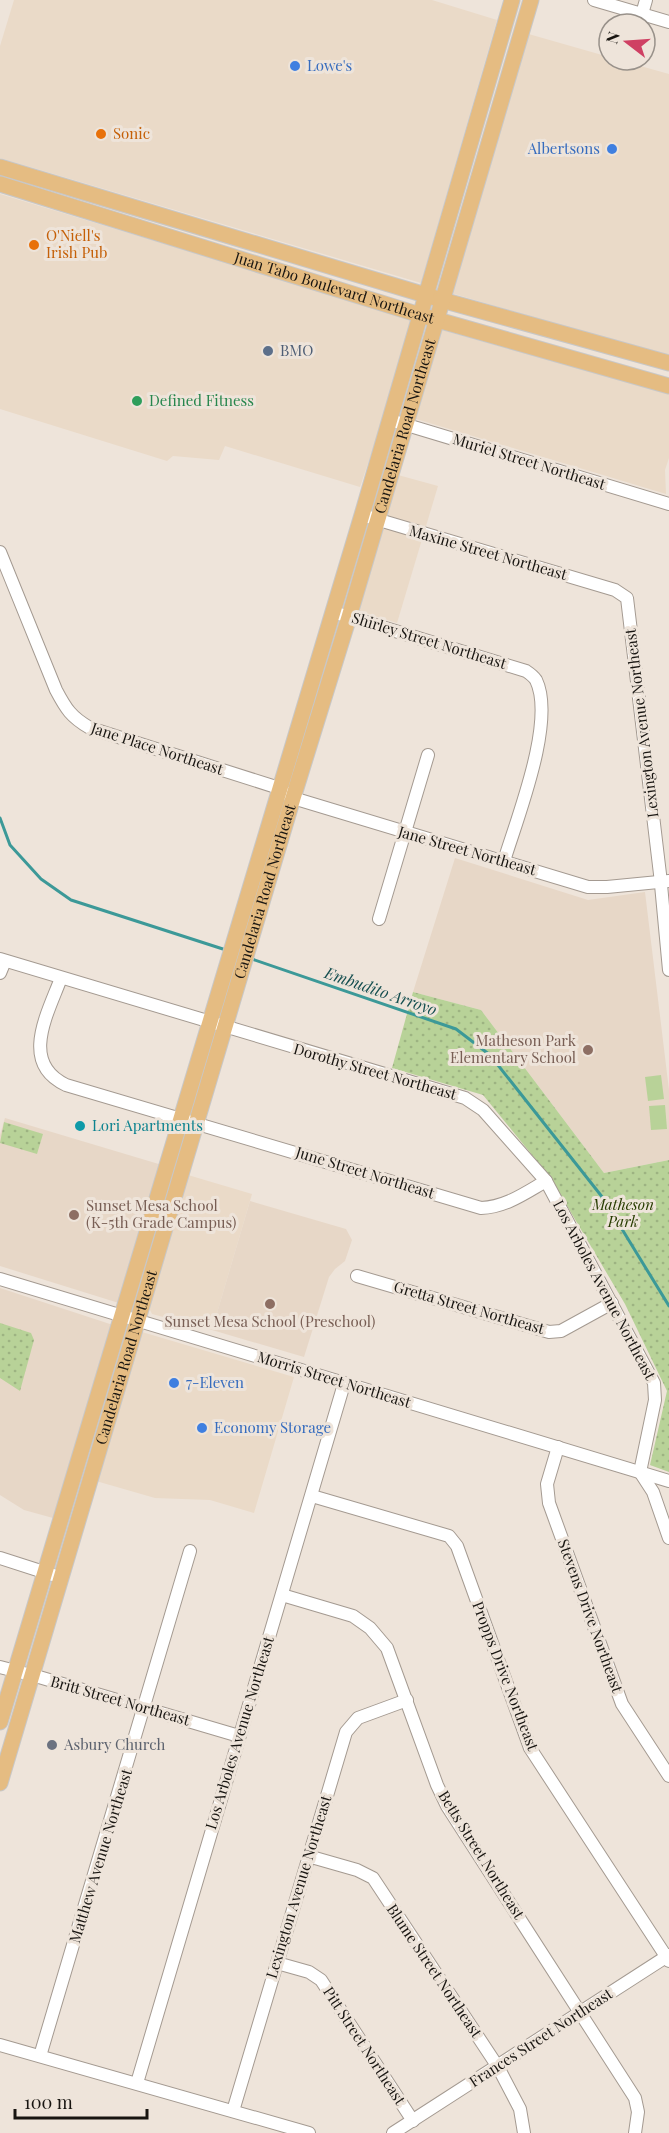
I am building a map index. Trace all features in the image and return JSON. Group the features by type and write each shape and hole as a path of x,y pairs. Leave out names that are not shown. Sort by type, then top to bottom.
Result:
{"main road":[{"name":"Candelaria Road Northeast","path":"0,1722 7,1670 44,1572 122,1316 208,1022 390,421 512,0"},
{"name":"Candelaria Road Northeast","path":"1,1778 531,0"},
{"name":"Juan Tabo Boulevard Northeast","path":"0,167 442,300 669,363"},
{"name":"Juan Tabo Boulevard Northeast","path":"0,184 436,320 669,386"}],"street":[{"path":"594,0 635,12"},
{"name":"Muriel Street Northeast","path":"390,421 669,504"},
{"name":"Maxine Street Northeast","path":"362,515 615,590"},
{"name":"Jane Place Northeast","path":"0,552 56,690 75,719 107,734 279,788"},
{"name":"Lexington Avenue Northeast","path":"615,590 627,598 665,881 669,970"},
{"name":"Shirley Street Northeast","path":"333,612 526,670 535,679 539,694 540,737 504,861"},
{"path":"378,919 428,755"},
{"name":"Jane Street Northeast","path":"279,788 293,798 588,887 665,881"},
{"name":"Dorothy Street Northeast","path":"2,964 61,978 465,1098 483,1110 546,1181"},
{"name":"June Street Northeast","path":"61,978 40,1044 40,1056 50,1075 66,1085 481,1208 507,1203 546,1181"},
{"name":"Los Arboles Avenue Northeast","path":"546,1181 654,1383 656,1400 640,1472"},
{"name":"Gretta Street Northeast","path":"357,1276 549,1332 561,1331 612,1303"},
{"name":"Morris Street Northeast","path":"0,1279 669,1481"},
{"name":"Los Arboles Avenue Northeast","path":"137,2083 344,1384"},
{"name":"Stevens Drive Northeast","path":"558,1446 547,1484 549,1503 622,1704 669,1776"},
{"path":"640,1472 653,1492 669,1538"},
{"name":"Propps Drive Northeast","path":"312,1496 449,1536 457,1546 530,1748 668,1958"},
{"name":"Matthew Avenue Northeast","path":"40,2056 190,1551"},
{"path":"0,1558 61,1577"},
{"name":"Betts Street Northeast","path":"282,1595 353,1616 370,1628 387,1648 437,1785 447,1806 635,2098 638,2112 636,2129"},
{"name":"Britt Street Northeast","path":"7,1670 32,1675 239,1736"},
{"name":"Lexington Avenue Northeast","path":"233,2111 346,1732 358,1718 407,1700"},
{"name":"Blume Street Northeast","path":"308,1856 357,1870 373,1878 498,2067 520,2109 524,2129"},
{"name":"Frances Street Northeast","path":"393,2133 668,1958"},
{"name":"Pitt Street Northeast","path":"277,1963 309,1972 321,1980 413,2121"},
{"path":"0,2045 309,2133"}],"shaded area":[{"path":"14,0 432,0 497,20 421,283 0,158 0,46"},
{"path":"525,33 597,54 597,72 657,71 669,74 669,357 451,293"},
{"path":"0,194 412,319 360,487 225,446 219,460 173,456 167,461 0,409"},
{"path":"442,330 669,394 669,458 665,470 666,494 416,419"},
{"path":"398,475 438,486 397,623 359,611 358,608"},
{"name":"Matheson Park Elementary School","path":"455,858 588,900 645,892 669,1090 669,1160 604,1173 481,1010 413,992"},
{"name":"Sunset Mesa School (K-5th Grade Campus)","path":"5,1118 162,1165 122,1304 0,1266 0,1135"},
{"path":"188,1175 252,1194 212,1330 152,1314 150,1310"},
{"name":"Sunset Mesa School (Preschool)","path":"250,1201 346,1229 352,1240 345,1261 329,1277 304,1357 212,1330"},
{"path":"0,1288 113,1325 53,1518 24,1510 0,1495"},
{"path":"142,1332 294,1377 254,1513 210,1500 155,1498 96,1481"}],"green space":[{"name":"Matheson Park","path":"413,992 481,1010 604,1173 669,1160 669,1472 650,1465 667,1391 625,1304 550,1177 483,1095 392,1068"},
{"path":"661,1075 664,1099 648,1101 645,1077"},
{"path":"665,1105 667,1129 651,1130 649,1106"},
{"path":"4,1122 43,1134 37,1154 0,1143"},
{"path":"0,1323 31,1333 34,1340 20,1391 0,1378"}],"waterway":[{"name":"Embudito Arroyo","path":"0,818 10,845 41,879 71,900 226,950"},
{"name":"Embudito Arroyo","path":"249,958 456,1029 490,1055 603,1198 669,1306"}],"place":[{"name":"Lowe's","path":"295,66"},
{"name":"Sonic","path":"101,134"},
{"name":"Albertsons","path":"612,149"},
{"name":"O'Niell's Irish Pub","path":"34,245"},
{"name":"BMO","path":"268,351"},
{"name":"Defined Fitness","path":"137,401"},
{"name":"Matheson Park Elementary School","path":"588,1050"},
{"name":"Lori Apartments","path":"80,1126"},
{"name":"Sunset Mesa School (K-5th Grade Campus)","path":"74,1215"},
{"name":"Sunset Mesa School (Preschool)","path":"270,1304"},
{"name":"7-Eleven","path":"174,1383"},
{"name":"Economy Storage","path":"202,1428"},
{"name":"Asbury Church","path":"52,1745"}]}
